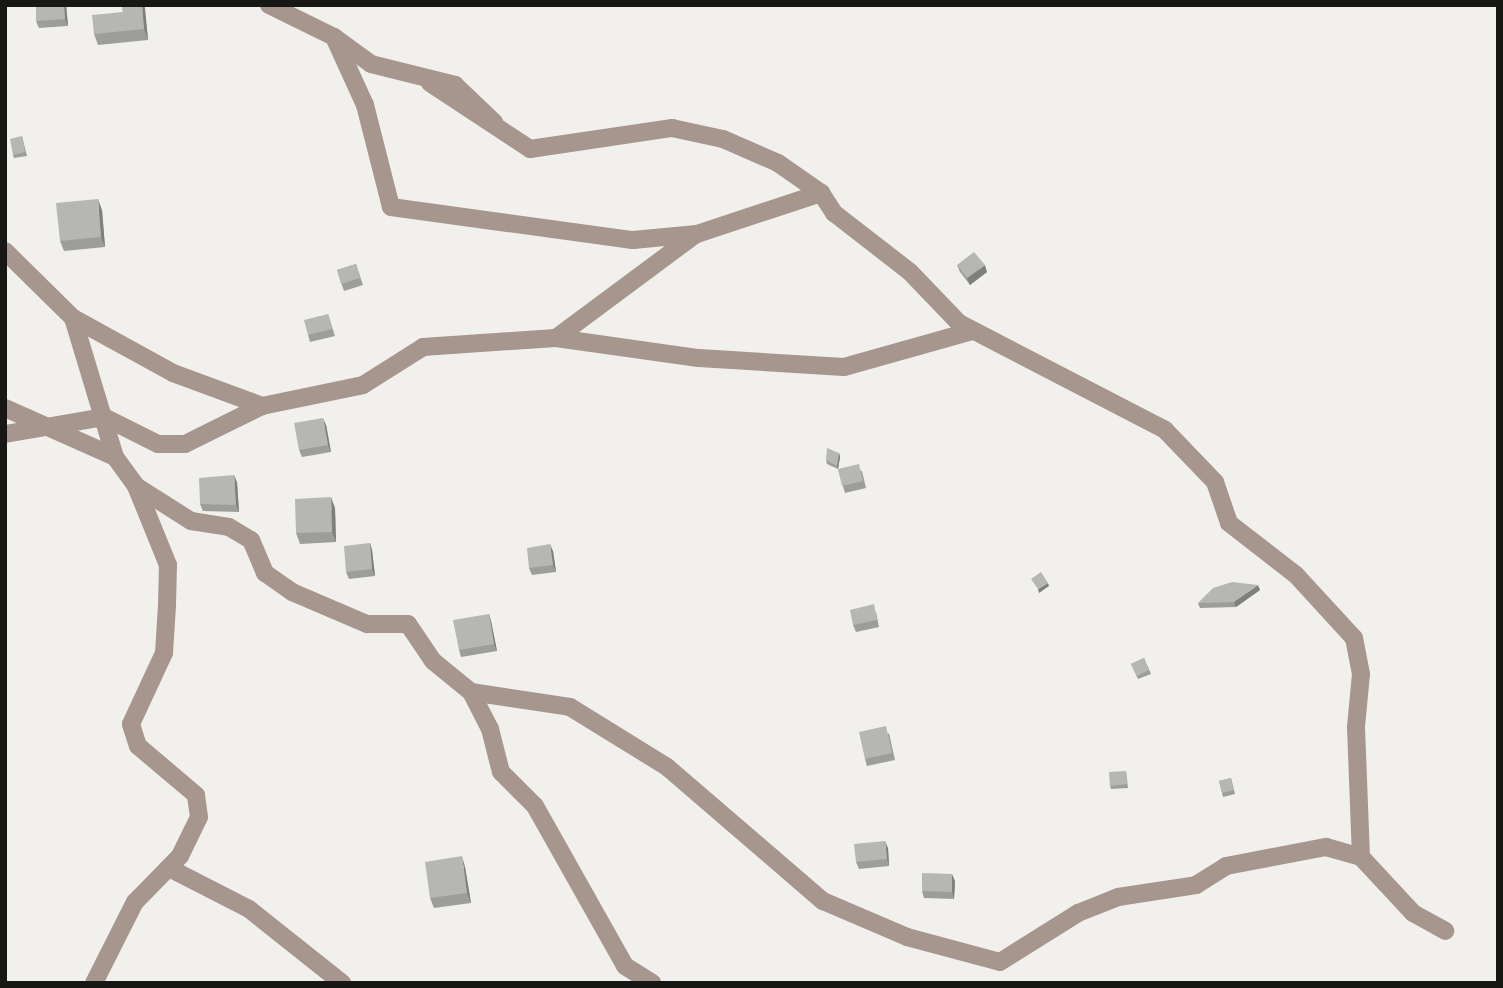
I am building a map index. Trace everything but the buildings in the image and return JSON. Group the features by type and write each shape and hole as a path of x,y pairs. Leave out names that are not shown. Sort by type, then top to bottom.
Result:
{"street":[{"path":"269,5 334,37 371,64 430,83 530,149 672,128 723,139 778,163 821,193 834,213 972,331 1165,430 1215,482 1229,523 1345,625 1361,674 1356,727 1362,857"},
{"path":"334,37 365,105 391,207 633,240 697,234 821,193"},
{"path":"555,338 697,234"},
{"path":"5,251 73,318 173,373 262,406"},
{"path":"73,318 115,457 136,486 168,565 164,653 131,724 138,746 196,795 199,817 169,868 135,902 94,983"},
{"path":"5,434 45,424 104,417 158,444 185,444 262,406 363,384 423,347 555,338 699,358 844,367 972,331"},
{"path":"5,408 115,457"},
{"path":"136,486 191,521 229,527 251,540 265,573 292,592 368,624 408,624 433,661 471,692 501,772 535,806 625,966 652,983"},
{"path":"471,692 570,707 667,767 823,901 907,937 1000,962 1078,913 1118,897 1196,885 1226,866 1326,848 1362,857 1405,906 1445,932"},
{"path":"169,868 249,909 342,983"}]}
